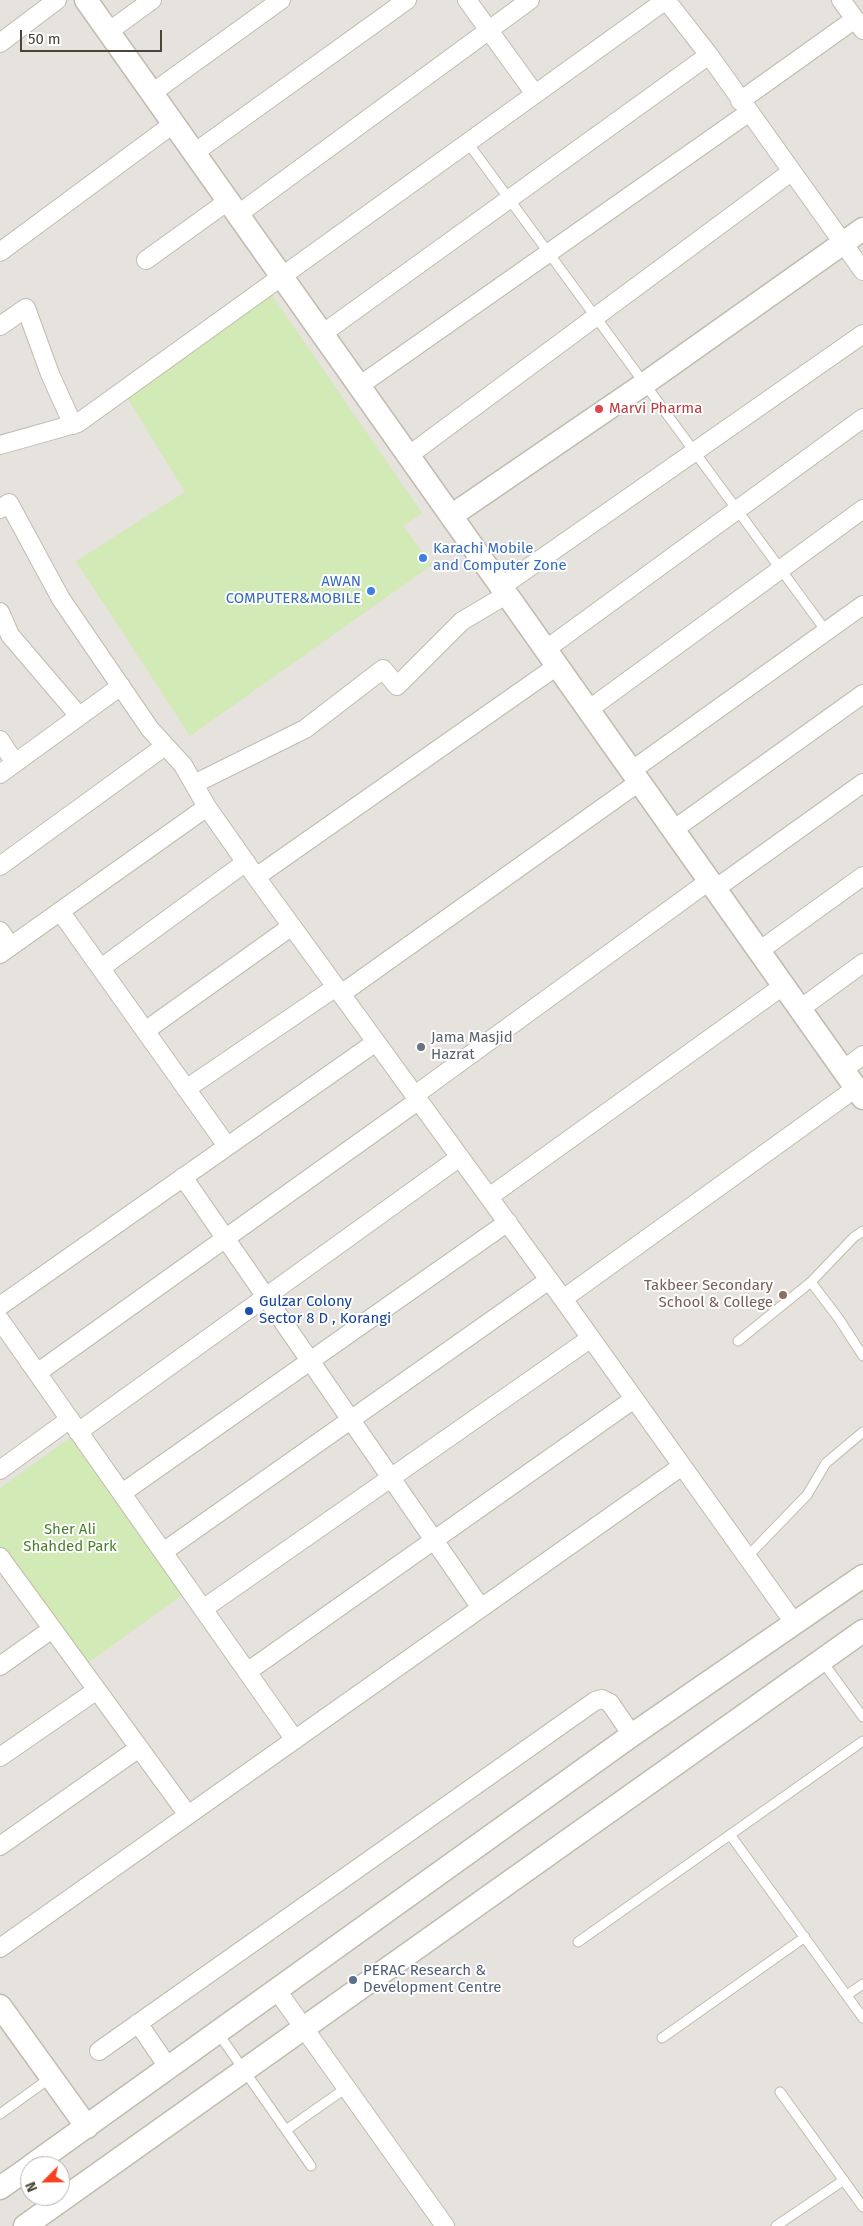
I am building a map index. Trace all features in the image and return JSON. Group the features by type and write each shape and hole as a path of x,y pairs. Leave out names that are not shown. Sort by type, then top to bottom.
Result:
{"street":[{"path":"0,43 57,0"},
{"path":"86,0 860,1093 563,1299"},
{"path":"108,32 152,0"},
{"path":"152,93 281,0"},
{"path":"194,154 407,0"},
{"path":"467,0 535,94"},
{"path":"146,260 233,208 530,0"},
{"path":"0,446 73,424 282,277 666,0 708,54 744,107 863,271"},
{"path":"359,386 548,253 859,24 842,0"},
{"path":"322,334 708,54"},
{"path":"0,252 173,124"},
{"path":"408,456 791,172"},
{"path":"450,516 644,384 863,229"},
{"path":"0,326 26,308 50,374 73,424"},
{"path":"194,784 305,729 383,669 397,686 462,622 694,452 863,334"},
{"path":"101,968 251,869 551,658 737,510 863,418"},
{"path":"0,509 9,503 60,599 150,730 183,765 207,807 251,869 508,1222 795,1624"},
{"path":"588,710 863,509"},
{"path":"186,1089 339,991 635,776 863,605"},
{"path":"0,612 10,635 80,716"},
{"path":"0,774 121,686"},
{"path":"673,830 863,694"},
{"path":"0,740 15,763"},
{"path":"0,866 165,746"},
{"path":"37,1373 225,1239 712,885 863,783"},
{"path":"0,931 6,950 207,807"},
{"path":"759,951 863,876"},
{"path":"60,911 227,1146"},
{"path":"145,1031 292,926"},
{"path":"800,1009 863,964"},
{"path":"489,1197 783,986"},
{"path":"0,1306 376,1042"},
{"path":"843,1070 863,1055"},
{"path":"0,1470 74,1426 266,1297 460,1157"},
{"path":"183,1177 482,1608"},
{"path":"122,1493 508,1222"},
{"path":"163,1552 549,1280"},
{"path":"0,1320 295,1740"},
{"path":"203,1609 591,1338"},
{"path":"247,1672 634,1399"},
{"path":"0,1948 682,1466"},
{"path":"3,1568 52,1628 188,1815"},
{"path":"99,2051 152,2044 217,2032 347,1941 628,1730 795,1624 863,1576"},
{"path":"0,1666 52,1628"},
{"path":"25,2226 302,2027 863,1631"},
{"path":"0,1757 97,1690"},
{"path":"45,2156 87,2127 152,2044 595,1701 602,1699 610,1703 628,1730"},
{"path":"0,1846 139,1748"},
{"path":"276,1989 445,2226"},
{"path":"0,2006 87,2127"},
{"path":"0,2188 20,2174"}],"lane":[{"path":"468,143 826,631"},
{"path":"738,1341 811,1282 854,1237 863,1231"},
{"path":"811,1282 839,1319 863,1356"},
{"path":"747,1557 807,1495 826,1462 863,1432"},
{"path":"821,1661 863,1717"},
{"path":"578,1942 863,1742"},
{"path":"731,1836 863,2018"},
{"path":"662,2038 804,1937"},
{"path":"847,1995 863,1984"},
{"path":"217,2032 311,2166"},
{"path":"286,2130 346,2088"},
{"path":"780,2092 863,2207"},
{"path":"0,2114 62,2093"},
{"path":"776,2226 844,2180"}],"shaded area":[{"path":"0,0 863,0 863,2226 0,2226"}],"green space":[{"path":"267,288 422,513 403,526 432,565 190,736 76,561 185,492 123,391"},
{"name":"Sher Ali Shahded Park","path":"78,1432 189,1590 81,1668 0,1557 0,1488"}],"place":[{"name":"Marvi Pharma","path":"599,409"},
{"name":"Karachi Mobile and Computer Zone","path":"423,558"},
{"name":"AWAN COMPUTER&MOBILE","path":"371,591"},
{"name":"Jama Masjid Hazrat","path":"421,1047"},
{"name":"Takbeer Secondary School & College","path":"783,1295"},
{"name":"Gulzar Colony Sector 8 D , Korangi","path":"249,1311"},
{"name":"PERAC Research & Development Centre","path":"353,1980"}]}
